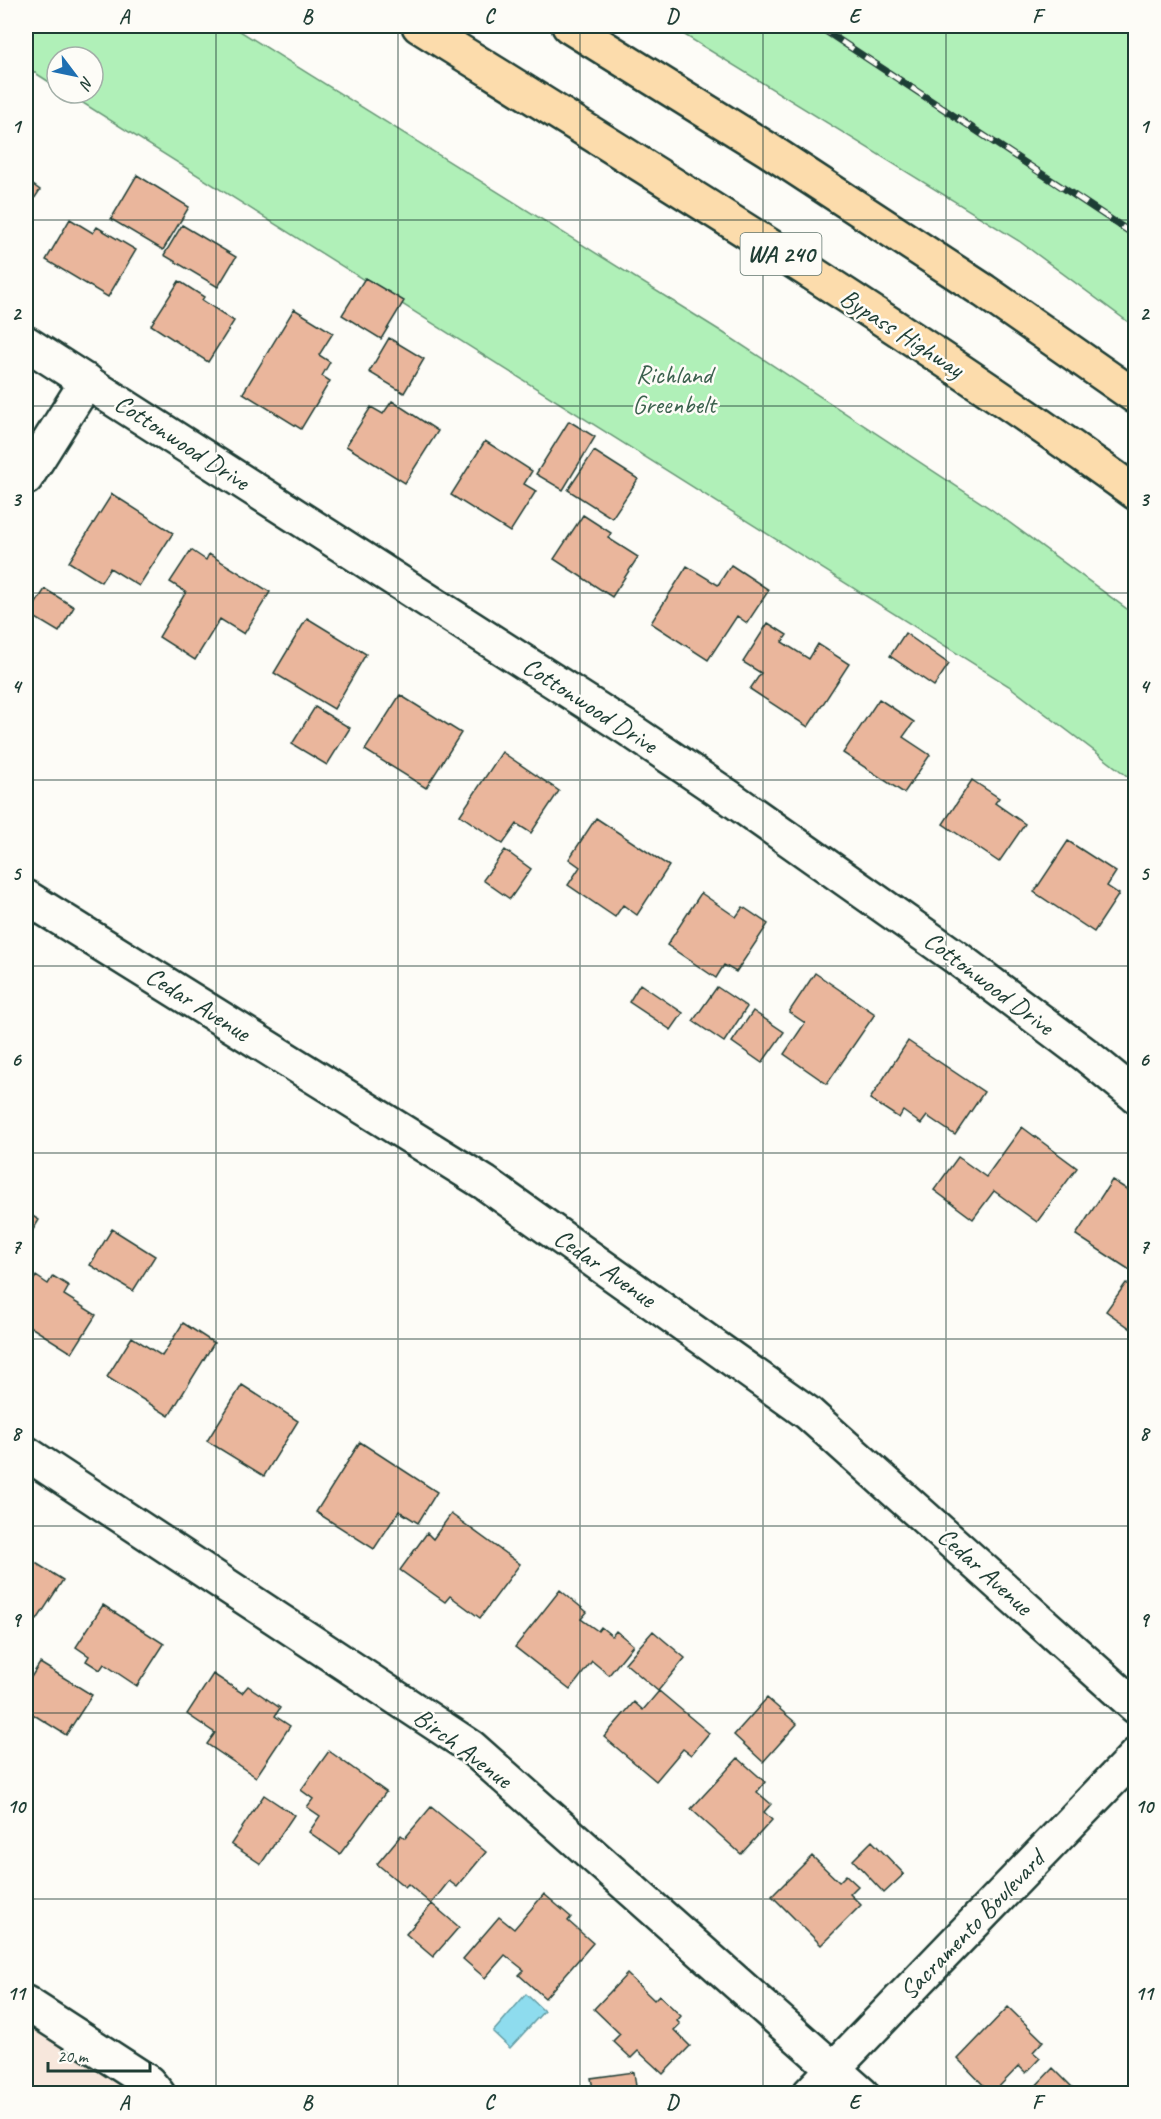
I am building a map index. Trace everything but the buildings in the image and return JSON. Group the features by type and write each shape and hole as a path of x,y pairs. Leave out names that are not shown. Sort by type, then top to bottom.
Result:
{"highway":[{"name":"Bypass Highway","path":"419,26 675,186 897,329 1136,494"},
{"path":"569,26 767,149 984,291 1136,397"}],"street":[{"name":"Cottonwood Drive","path":"26,343 627,728 710,784 957,958 1086,1055 1136,1096"},
{"path":"26,478 87,381"},
{"name":"Cedar Avenue","path":"26,897 485,1183 808,1413 1136,1707"},
{"name":"Birch Avenue","path":"26,1453 471,1748 862,2094"},
{"name":"Sacramento Boulevard","path":"809,2094 1136,1755"},
{"path":"26,2003 148,2082 158,2094"}],"shaded area":[{"path":"26,2023 134,2091 137,2093 26,2093"}],"green space":[{"name":"Richland Greenbelt","path":"26,26 232,26 719,330 991,509 1135,615 1135,782 1009,686 86,105 105,105 105,45 45,45 45,79 26,67"},
{"path":"670,26 1135,26 1135,327 1019,241"}],"water":[{"path":"526,1994 544,2011 510,2048 493,2032"}],"railway":[{"path":"818,26 1136,236"}]}
